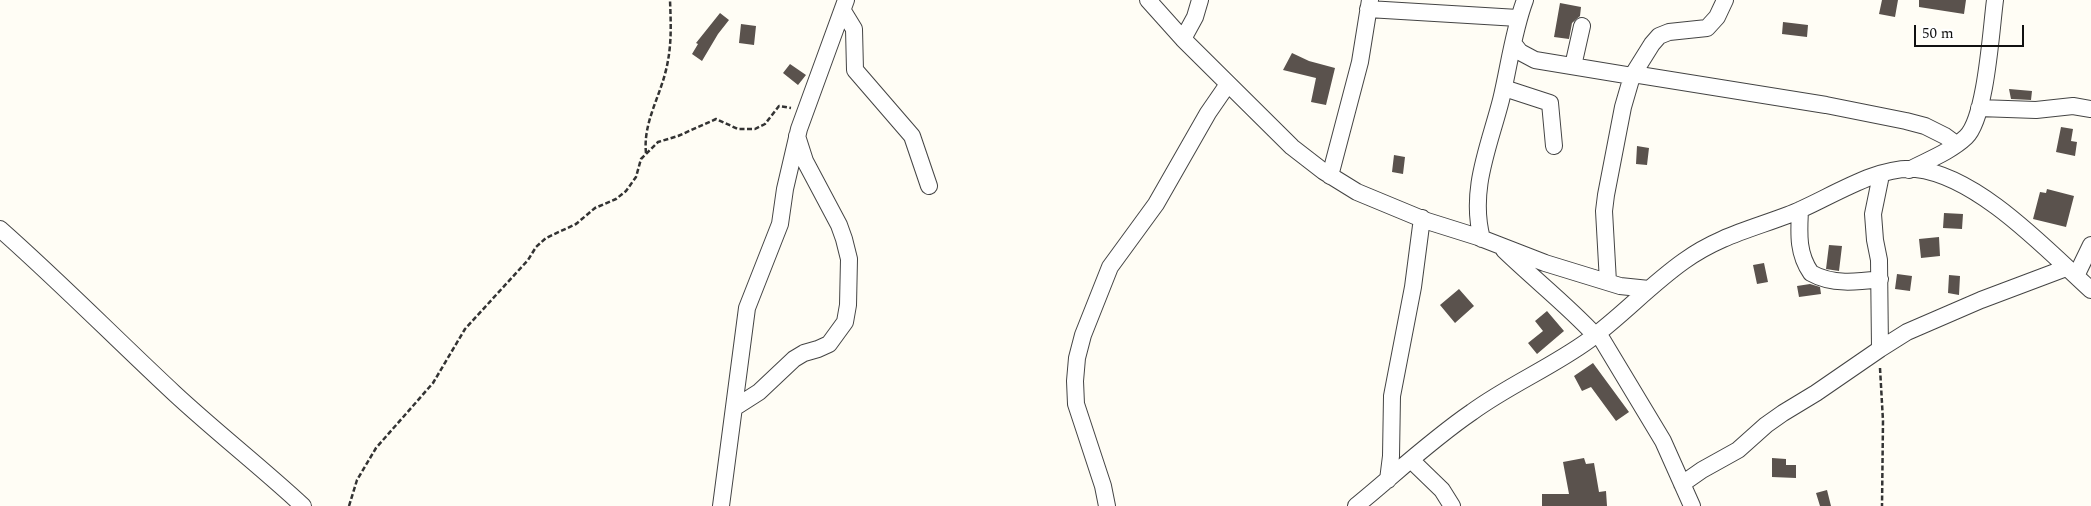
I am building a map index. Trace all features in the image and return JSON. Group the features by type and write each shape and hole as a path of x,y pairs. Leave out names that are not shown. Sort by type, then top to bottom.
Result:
{"street":[{"path":"1148,0 1183,39 1292,147 1330,176 1357,192 1545,263 1608,282 1632,288 1649,289"},
{"path":"1183,39 1195,17 1200,0"},
{"path":"1482,238 1478,223 1477,201 1481,176 1504,88 1518,18 1525,0"},
{"path":"1608,282 1604,211 1623,107 1632,75 1659,36 1669,32 1707,28 1717,17 1725,0"},
{"path":"1909,170 1967,137 1973,126 1987,71 1995,0"},
{"path":"1330,176 1360,62 1369,4 1518,18"},
{"path":"720,506 747,308 780,224 785,189 797,136 805,111 845,6"},
{"path":"845,6 854,29 855,70 912,136 929,186"},
{"path":"1573,66 1582,26"},
{"path":"1514,43 1520,52 1535,60 1826,105 1925,126 1956,144"},
{"path":"1107,506 1103,486 1076,404 1077,358 1083,335 1110,267 1156,204 1208,114 1228,84"},
{"path":"1504,88 1550,103 1554,146"},
{"path":"1979,108 2036,110 2073,106 2091,109"},
{"path":"734,408 759,392 794,359 804,353 829,344 845,322 849,274 844,240 839,225 805,161 797,136"},
{"path":"1356,506 1474,410 1537,373 1596,334 1649,289 1706,246 1729,235 1800,210 1844,189 1881,175 1909,170 1932,172 1991,200 2091,290"},
{"path":"1880,349 1880,260 1875,240 1873,214 1881,175"},
{"path":"1450,227 1465,217 1477,201"},
{"path":"1800,210 1799,238 1801,254 1811,273 1831,281 1846,282 1880,279"},
{"path":"1388,480 1391,456 1392,396 1413,287 1422,218"},
{"path":"0,229 71,293 102,326 176,395 303,506"},
{"path":"1499,245 1534,280 1571,310 1596,334 1663,441 1682,484 1688,505"},
{"path":"1682,484 1702,470 1738,450 1766,425 1907,332 1981,300 2071,272 2091,245"},
{"path":"1411,460 1442,490 1452,506"}],"path":[{"path":"646,153 644,141 664,76 670,48 672,34 670,0"},
{"path":"349,506 357,480 376,448 433,383 465,329 546,238 576,224 595,208 616,199 626,191 633,183 641,159 658,142 678,136 716,119 738,129 755,129 765,124 779,106 805,111"},
{"path":"1880,349 1883,421 1882,506"}],"building":[{"path":"1882,0 1898,0 1895,17 1879,14"},
{"path":"1919,0 1966,0 1964,14 1919,7"},
{"path":"1560,3 1581,7 1580,16 1572,23 1569,39 1554,37"},
{"path":"720,13 729,20 702,61 692,54 698,44 696,43"},
{"path":"1783,22 1808,25 1807,37 1782,34"},
{"path":"741,24 756,26 754,45 739,43"},
{"path":"1292,53 1309,61 1335,68 1326,105 1311,102 1316,78 1283,70"},
{"path":"790,64 806,75 798,85 783,73"},
{"path":"2009,89 2032,91 2031,100 2011,99"},
{"path":"2061,127 2073,129 2071,141 2077,142 2075,156 2056,152"},
{"path":"1637,146 1649,148 1647,165 1636,164"},
{"path":"1394,155 1405,157 1403,174 1392,172"},
{"path":"2047,189 2074,196 2066,227 2033,219 2040,192 2046,193"},
{"path":"1944,213 1963,214 1962,229 1943,228"},
{"path":"1939,237 1940,256 1921,258 1919,239"},
{"path":"1829,245 1842,246 1839,271 1826,269"},
{"path":"1764,263 1768,282 1757,284 1753,265"},
{"path":"1897,274 1912,276 1910,291 1895,289"},
{"path":"1949,275 1960,276 1959,295 1948,293"},
{"path":"1810,284 1820,287 1821,294 1799,297 1797,286"},
{"path":"1459,289 1474,306 1455,323 1440,305"},
{"path":"1547,311 1564,331 1537,354 1528,343 1543,331 1535,321"},
{"path":"1593,363 1629,412 1616,421 1591,387 1582,391 1574,376"},
{"path":"1584,458 1586,464 1594,463 1599,492 1606,491 1607,506 1542,506 1542,494 1569,494 1563,462"},
{"path":"1772,458 1786,459 1786,465 1796,465 1796,478 1772,477"},
{"path":"1827,490 1831,506 1820,506 1816,493"}]}
